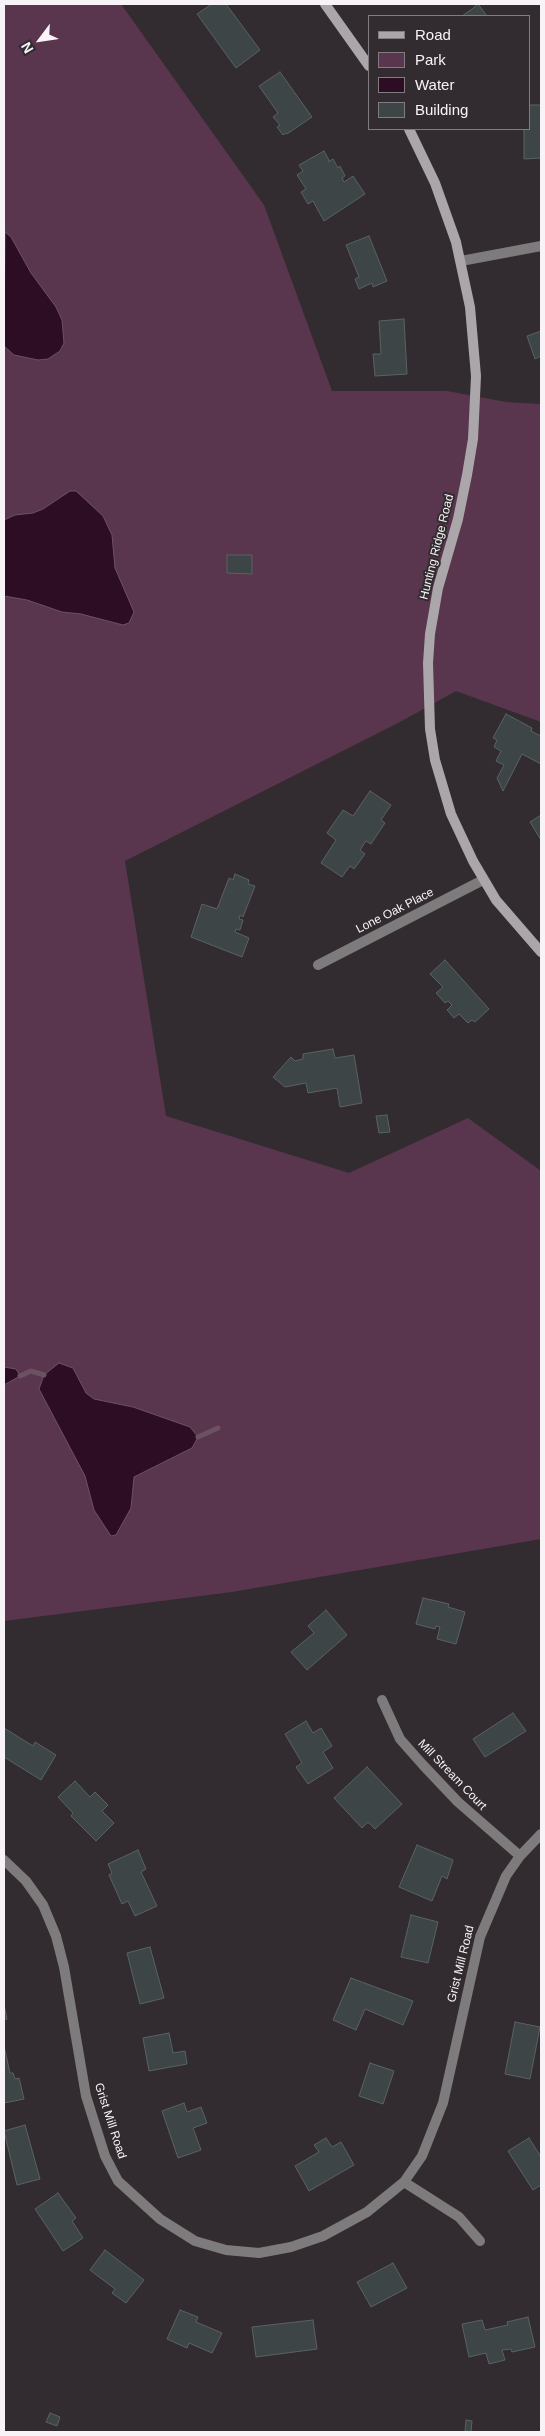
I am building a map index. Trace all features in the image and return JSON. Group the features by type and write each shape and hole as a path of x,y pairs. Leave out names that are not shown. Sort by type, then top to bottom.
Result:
{"street":[{"path":"325,4 368,65"},
{"name":"Hunting Ridge Road","path":"409,130 444,205 460,261 473,333 475,408 468,475 458,519 438,588 430,634 428,702 430,730 443,790 451,814 483,880 510,917 541,952"},
{"path":"460,261 541,246"},
{"name":"Lone Oak Place","path":"318,964 483,880"},
{"name":"Mill Stream Court","path":"382,1700 400,1739 422,1765 458,1802 520,1856"},
{"name":"Grist Mill Road","path":"4,1860 26,1881 43,1905 56,1936 64,1967 86,2096 105,2156 118,2181 160,2219 195,2241 226,2250 260,2253 291,2247 323,2236 367,2212 404,2182 422,2156 443,2103 480,1937 506,1876 520,1856 541,1834"},
{"path":"404,2182 459,2217 480,2241"}],"green space":[{"path":"4,4 121,4 264,205 332,391 447,391 506,402 541,404 541,722 456,691 398,723 125,861 166,1116 349,1173 468,1118 541,1171 541,1539 232,1592 4,1621"}],"water":[{"path":"5,232 11,237 31,273 56,307 62,320 64,343 60,351 48,359 38,360 14,355 4,346"},
{"path":"70,491 76,491 103,516 112,535 115,568 134,612 129,623 123,625 81,614 62,612 27,600 4,596 4,520 15,515 33,513 43,509"},
{"path":"59,1363 73,1368 86,1393 94,1399 133,1407 190,1427 198,1437 192,1448 134,1477 131,1508 116,1535 111,1536 94,1510 85,1476 39,1389 44,1375"},
{"path":"4,1367 16,1369 20,1376 4,1385"}],"building":[{"path":"212,4 226,4 260,50 236,68 197,14"},
{"path":"478,4 486,15 463,15"},
{"path":"280,72 312,117 283,135 277,127 280,125 273,117 278,113 259,86"},
{"path":"530,105 541,105 541,158 524,159 524,130 530,130"},
{"path":"324,151 329,160 328,162 333,159 338,168 340,166 345,176 342,178 344,182 353,176 365,194 324,221 313,201 308,204 301,192 306,189 297,175 303,171 299,165"},
{"path":"369,236 387,281 373,287 372,283 359,289 355,279 359,277 346,245"},
{"path":"404,319 407,374 375,376 373,354 381,354 379,321"},
{"path":"541,331 541,356 535,359 527,336"},
{"path":"227,555 252,555 252,574 227,573"},
{"path":"506,714 532,728 531,731 541,736 541,764 522,754 503,791 497,778 504,765 496,761 501,751 494,747 497,740 493,738"},
{"path":"370,791 391,805 381,820 385,823 371,844 366,841 360,850 365,854 354,869 350,866 342,877 321,863 336,840 327,833 343,810 353,816"},
{"path":"541,815 541,840 530,822"},
{"path":"235,874 249,880 248,884 255,886 243,917 240,915 239,919 243,920 240,930 236,929 235,932 249,938 242,957 191,937 202,904 217,909 229,878 233,880"},
{"path":"445,960 489,1009 475,1022 472,1020 468,1023 459,1014 454,1018 447,1010 452,1005 448,1001 445,1003 436,993 443,987 430,974"},
{"path":"333,1049 335,1058 354,1055 362,1103 340,1107 337,1088 308,1093 306,1083 285,1087 273,1077 291,1057 295,1061 303,1059 303,1054"},
{"path":"387,1115 390,1132 379,1133 376,1116"},
{"path":"423,1598 449,1604 448,1607 465,1612 456,1644 437,1639 440,1627 436,1626 435,1629 416,1624"},
{"path":"326,1610 347,1635 307,1670 291,1652 314,1633 308,1626"},
{"path":"513,1713 526,1731 485,1757 473,1739"},
{"path":"306,1721 313,1733 321,1728 332,1746 323,1752 333,1768 308,1784 296,1767 302,1763 285,1734"},
{"path":"4,1728 33,1746 35,1742 56,1755 41,1780 4,1757"},
{"path":"367,1767 402,1804 375,1829 368,1822 362,1828 334,1798"},
{"path":"75,1781 90,1797 95,1792 108,1805 102,1811 114,1823 96,1841 71,1816 73,1813 58,1797"},
{"path":"417,1845 453,1860 447,1879 442,1876 432,1901 399,1887"},
{"path":"138,1850 146,1869 141,1872 157,1906 135,1916 128,1901 122,1904 109,1875 112,1873 108,1864"},
{"path":"411,1915 438,1922 428,1963 401,1957"},
{"path":"150,1947 164,1998 140,2004 127,1953"},
{"path":"351,1978 413,2001 403,2025 365,2009 356,2030 333,2020"},
{"path":"4,2005 7,2019 4,2020"},
{"path":"515,2022 540,2027 530,2079 505,2074"},
{"path":"169,2033 173,2053 185,2051 187,2064 149,2071 143,2038"},
{"path":"4,2046 10,2073 13,2073 15,2079 19,2078 24,2099 4,2103"},
{"path":"370,2063 394,2071 383,2104 359,2096"},
{"path":"184,2103 187,2112 201,2107 207,2123 193,2128 201,2150 178,2158 162,2111"},
{"path":"25,2125 40,2179 17,2185 4,2131"},
{"path":"326,2138 332,2147 341,2142 354,2165 309,2191 295,2166 319,2152 314,2145"},
{"path":"529,2138 541,2157 541,2185 533,2190 508,2151"},
{"path":"58,2193 76,2218 72,2221 83,2238 63,2251 35,2209"},
{"path":"105,2250 144,2280 126,2303 112,2293 115,2289 90,2270"},
{"path":"393,2263 407,2288 371,2307 357,2282"},
{"path":"180,2310 198,2317 196,2322 222,2333 212,2353 189,2343 187,2348 167,2339"},
{"path":"528,2317 535,2347 512,2352 511,2349 502,2350 505,2360 489,2364 486,2353 469,2357 462,2324 482,2320 485,2330 508,2325 507,2322"},
{"path":"313,2320 317,2349 256,2357 252,2327"},
{"path":"50,2413 60,2417 57,2426 46,2422"},
{"path":"466,2420 472,2421 471,2432 465,2431"}],"waterway":[{"path":"20,1376 31,1371 44,1375"},
{"path":"198,1437 218,1428"}]}
